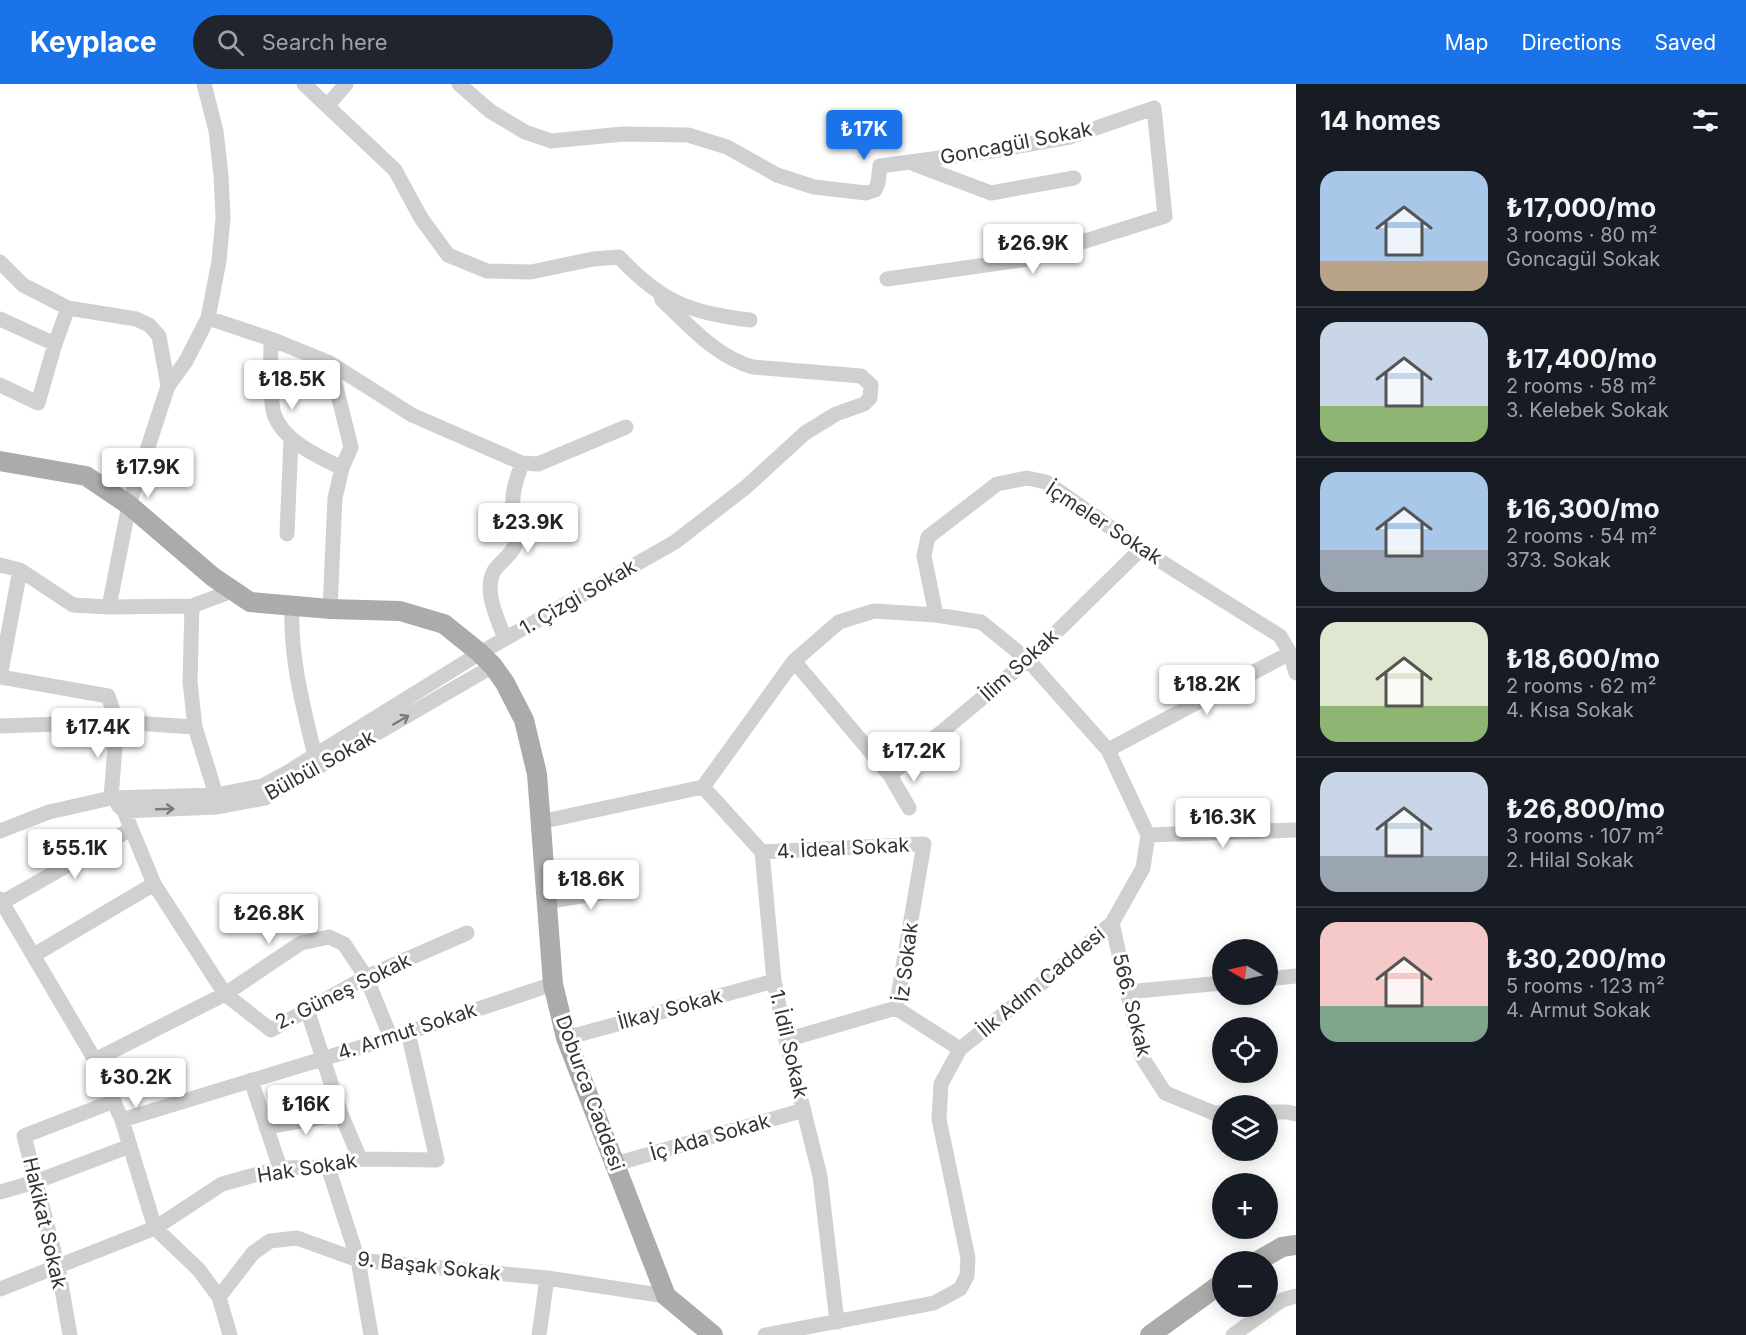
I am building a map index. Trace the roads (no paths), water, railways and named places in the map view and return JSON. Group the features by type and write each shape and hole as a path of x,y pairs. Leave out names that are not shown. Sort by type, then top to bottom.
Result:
{"main road":[{"name":"Doburca Caddesi","path":"0,461 86,476 129,505 213,577 250,602 292,607 400,611 444,624 487,660 505,683 524,720 537,774 553,984 566,1038 666,1296 713,1335"},
{"path":"1275,1251 1282,1247 1296,1245"},
{"path":"1150,1335 1212,1290"}],"street":[{"path":"109,607 129,505 168,386 186,361 208,318 219,261 223,218 221,175 216,131 204,84"},
{"path":"304,84 395,170 421,218 448,255 487,271 531,272 593,259 619,257 640,279 674,303 716,316 750,320"},
{"path":"328,105 346,84"},
{"name":"Goncagül Sokak","path":"459,84 499,116 525,132 551,141 623,134 688,135 727,147 777,175 814,187 866,193 875,189 880,166 912,163 1070,137 1154,108 1165,216 1028,259 887,279"},
{"name":"Goncagül Sokak","path":"912,163 992,193 1074,178"},
{"path":"0,262 23,285 68,308 136,319 149,325 159,336 168,386"},
{"name":"1. Çizgi Sokak","path":"487,660 505,639 675,542 746,487 805,433 836,414 864,404 870,398 872,390 869,381 861,376 753,367 742,364 715,349 662,300 660,293"},
{"path":"0,385 38,403 54,344 68,308"},
{"path":"208,318 271,339 330,363 412,415 522,463 538,464 626,427"},
{"path":"0,320 54,344"},
{"path":"271,339 274,415 291,439 317,456 342,468"},
{"path":"330,363 351,447 342,468 335,498 330,609"},
{"path":"287,534 291,439"},
{"path":"505,639 493,605 490,586 494,570 507,558 517,539 512,501 522,463"},
{"name":"İçmeler Sokak","path":"936,615 924,556 928,537 997,484 1027,478 1046,482 1142,549 1280,636 1290,653 1296,673"},
{"name":"İlim Sokak","path":"890,774 1028,660 1142,549"},
{"path":"0,565 20,570 73,605 192,606 232,591"},
{"path":"20,570 0,677 108,696 117,722 111,798 124,811 154,884 225,994"},
{"path":"192,606 190,682 195,727 216,795"},
{"path":"292,607 291,635 298,689 318,761"},
{"path":"540,822 703,787 794,661 839,622 874,611 936,615 981,622 1028,660 1108,750 1148,835 1296,830"},
{"path":"1108,750 1290,653"},
{"name":"Bülbül Sokak","path":"124,811 216,807 265,798 318,761 487,660"},
{"path":"794,661 890,774 909,808"},
{"path":"0,726 117,722 195,727"},
{"name":"Bülbül Sokak","path":"0,831 49,812 111,798 216,795 262,786 288,772 318,761"},
{"path":"703,787 762,852"},
{"path":"131,829 1,900 96,1060 122,1120 155,1227 199,1270 219,1297 230,1335"},
{"name":"İlk Adım Caddesi","path":"765,1335 934,1303 960,1289 967,1276 968,1258 939,1119 941,1084 960,1049 1112,923 1143,868 1148,835"},
{"name":"4. İdeal Sokak","path":"762,852 924,844"},
{"name":"İz Sokak","path":"924,844 896,1008 960,1049"},
{"name":"1. İdil Sokak","path":"762,852 774,981 819,1176 837,1322"},
{"path":"34,955 154,884"},
{"path":"545,902 630,888"},
{"name":"566. Sokak","path":"1112,923 1142,1057 1165,1093 1212,1112"},
{"name":"2. Güneş Sokak","path":"225,994 271,1030 366,977 467,933"},
{"path":"96,1060 225,994 301,943 329,937 344,944 366,977 391,1038"},
{"path":"1278,978 1296,976"},
{"name":"İlkay Sokak","path":"566,1038 774,981"},
{"name":"4. Armut Sokak","path":"122,1120 391,1038 553,984"},
{"path":"1127,992 1212,984"},
{"path":"786,1040 896,1008"},
{"path":"308,1010 341,1114 360,1159"},
{"name":"Hak Sokak","path":"0,1289 155,1227 222,1184 280,1168 328,1167 360,1159 437,1160 408,1032"},
{"path":"251,1080 280,1168"},
{"name":"Hakikat Sokak","path":"70,1335 57,1268 24,1136 114,1101"},
{"name":"İç Ada Sokak","path":"615,1164 804,1110"},
{"path":"1278,1112 1296,1114"},
{"path":"266,1127 341,1114"},
{"path":"0,1192 35,1182 130,1146"},
{"path":"328,1167 358,1260 371,1335"},
{"name":"9. Başak Sokak","path":"219,1297 253,1253 270,1241 297,1238 358,1260 547,1278 666,1296"},
{"path":"539,1335 547,1278"},
{"path":"1233,1335 1282,1300 1296,1296"}]}
